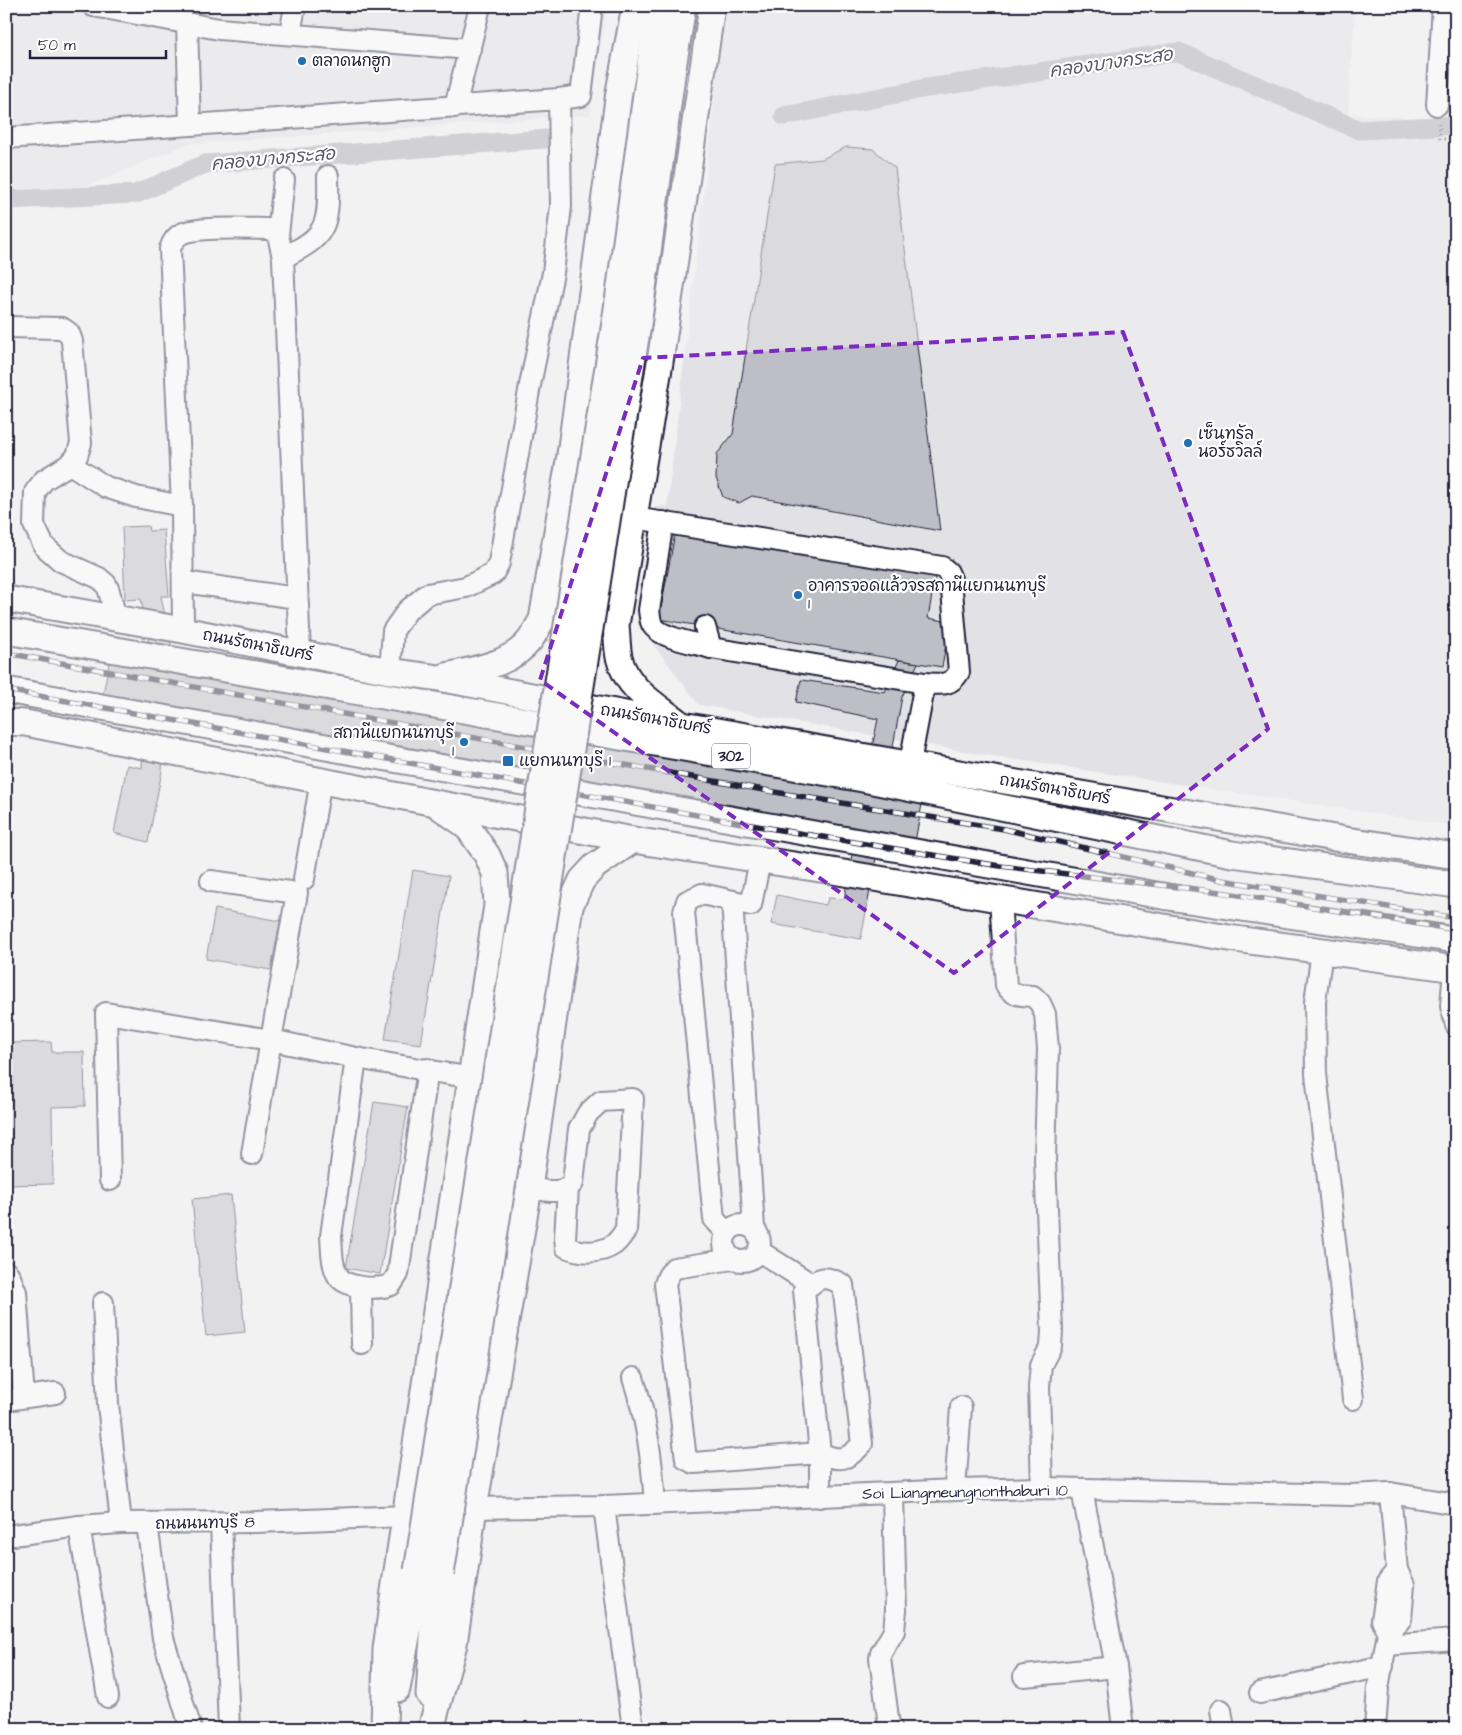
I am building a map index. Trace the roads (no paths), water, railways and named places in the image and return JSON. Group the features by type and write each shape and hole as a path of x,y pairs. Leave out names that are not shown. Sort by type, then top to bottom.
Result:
{"main road":[{"path":"439,678 490,666 512,656 530,641 542,620 570,455 619,92 635,6"},
{"path":"427,1729 434,1623 628,317 658,6"},
{"path":"390,1729 410,1626 417,1571 628,317 683,6"},
{"path":"682,725 640,692 627,676 619,656 616,625 660,362 712,6"},
{"name":"ถนนรัตนาธิเบศร์","path":"6,599 184,630 390,671 439,678 682,725 1346,840 1456,856"},
{"path":"542,620 553,635 568,649 586,651 600,648 616,625"},
{"name":"ถนนรัตนาธิเบศร์","path":"6,631 863,779 1232,854 1456,885"},
{"path":"6,690 1148,893 1456,940"},
{"path":"12,721 633,840 1235,939 1455,969"},
{"path":"384,1729 386,1649 497,905 495,873 487,855 467,826 435,803"},
{"path":"431,1729 454,1644 474,1508 529,1188 570,906 582,880 596,866 633,840"},
{"path":"1346,840 1456,879"},
{"path":"497,905 508,882 526,872 542,872 557,880 566,893 570,906"}],"street":[{"path":"93,6 220,29 470,49"},
{"path":"290,34 295,6"},
{"path":"455,106 480,6"},
{"path":"6,138 581,96 592,6"},
{"path":"1437,105 1443,6"},
{"path":"187,24 190,125"},
{"path":"390,671 393,631 408,611 427,594 466,587 493,574 499,564 530,385 553,273 561,206 558,99"},
{"path":"283,258 311,240 322,230 328,207 328,176"},
{"path":"284,180 278,235 283,258 300,653"},
{"path":"184,630 182,506 170,249 173,240 182,233 195,230 272,230 278,235"},
{"path":"6,327 62,328 68,333 72,341 81,443 77,456 70,464 44,480 34,492 34,525 44,546 61,561 100,578 106,584 110,591 116,618"},
{"path":"70,464 106,487 136,497 182,506"},
{"path":"634,518 663,522 942,568 948,572 951,579 959,672 955,679 945,684 925,683 897,674 711,648 663,634 654,628 649,610 663,522"},
{"path":"184,582 297,598"},
{"path":"705,627 711,648"},
{"path":"910,763 925,683"},
{"path":"304,879 322,780"},
{"path":"727,1233 714,1219 684,912 687,901 702,894 750,905 760,860"},
{"path":"211,881 297,894 252,1154"},
{"path":"1000,900 1006,985 1010,992 1033,996 1040,1003 1045,1014 1048,1049 1045,1160 1052,1330 1051,1346 1041,1365 1039,1386 1042,1488"},
{"path":"732,901 754,1228 761,1239 759,1252 750,1259 738,1261 728,1255 724,1244 727,1233 731,1228 743,1224 754,1228"},
{"path":"1322,951 1316,1002 1316,1074 1353,1399"},
{"path":"1455,969 1451,1006 1456,1025"},
{"path":"110,1180 106,1013 272,1040 356,1058 472,1078"},
{"path":"356,1058 331,1236 336,1274 347,1283 361,1287 381,1288 390,1285 398,1274 428,1069"},
{"path":"529,1188 561,1192 568,1188 573,1183 579,1129 588,1113 601,1101 633,1099 626,1230 614,1245 600,1251 576,1251 566,1247 568,1188"},
{"path":"759,1252 811,1284"},
{"path":"733,1259 674,1268 665,1284 686,1459 694,1464 820,1453 833,1459 852,1455 862,1444 843,1285 831,1278 817,1279 804,1290 820,1453 820,1496"},
{"path":"6,1272 16,1292 15,1398 56,1393"},
{"path":"361,1287 362,1344"},
{"path":"103,1303 108,1404 120,1523"},
{"path":"633,1378 641,1401 647,1429 655,1504"},
{"path":"955,1490 961,1407"},
{"name":"Soi Liangmeungnonthaburi 10","path":"474,1508 604,1506 955,1490 1042,1488 1351,1495 1390,1493 1456,1504"},
{"path":"1082,1490 1116,1667 1123,1729"},
{"path":"1375,1729 1378,1688 1387,1639 1401,1619 1404,1585 1397,1570 1390,1493"},
{"path":"892,1729 889,1725 880,1658 894,1631 896,1610 893,1494"},
{"path":"604,1506 633,1729"},
{"name":"ถนนนนทบุรี 8","path":"6,1536 79,1526 120,1523 221,1523 405,1516"},
{"path":"221,1523 229,1729"},
{"path":"147,1524 163,1638 191,1729"},
{"path":"79,1526 108,1697"},
{"path":"1387,1639 1456,1640"},
{"path":"1260,1693 1383,1666"},
{"path":"1024,1676 1116,1667"}],"waterway":[{"name":"คลองบางกระสอ","path":"784,116 927,88 1179,52 1359,130 1456,125"},
{"name":"คลองบางกระสอ","path":"6,200 136,194 205,164 545,139"}],"railway":[{"path":"6,653 786,794 1004,829 1222,880 1456,918"},
{"path":"6,690 780,830 1000,866 1220,892 1456,930"}],"place":[{"name":"ตลาดนกฮูก","path":"302,61"},
{"name":"เซ็นทรัล นอร์ธวิลล์","path":"1188,443"},
{"name":"อาคารจอดแล้วจรสถานีแยกนนทบุรี 1","path":"798,595"},
{"name":"สถานีแยกนนทบุรี 1","path":"464,742"},
{"name":"แยกนนทบุรี 1","path":"508,761"}]}
